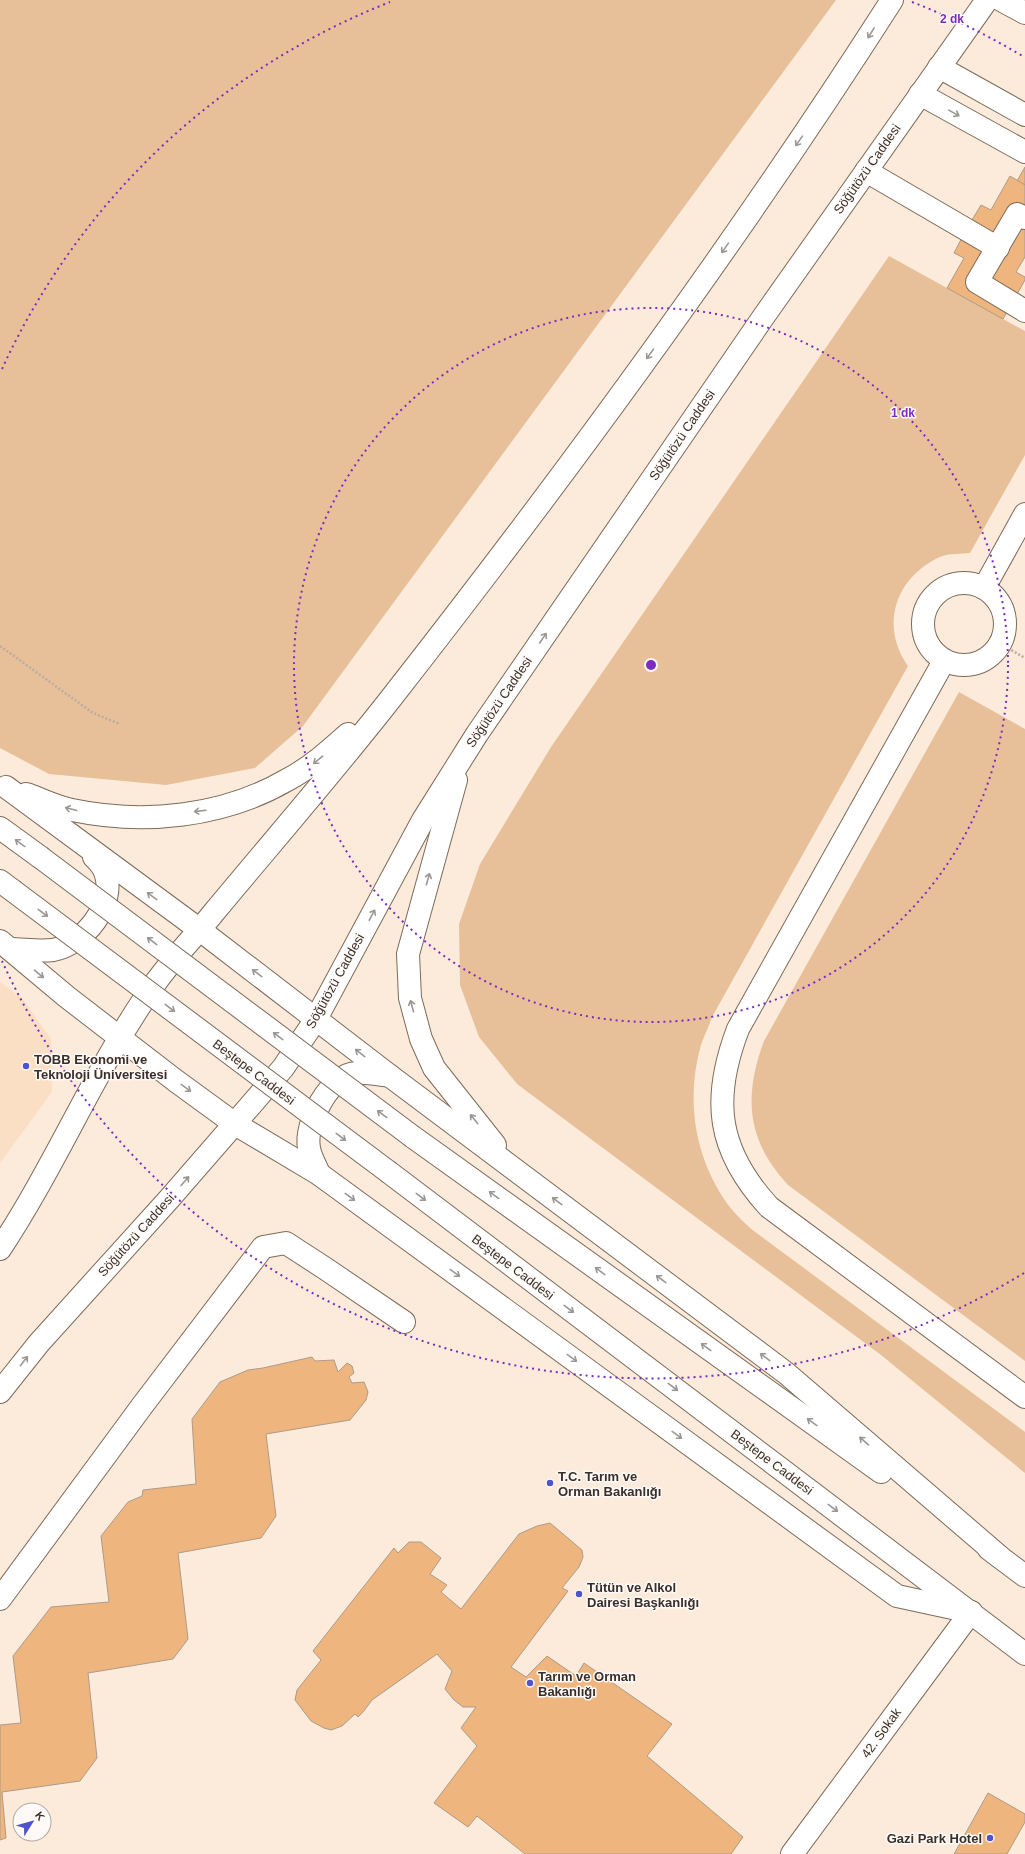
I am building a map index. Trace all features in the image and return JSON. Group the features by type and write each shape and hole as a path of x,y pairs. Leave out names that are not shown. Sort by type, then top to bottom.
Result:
{"main road":[{"path":"0,1249 79,1113 119,1037 159,979 390,699 580,451 690,299 841,80 892,0"},
{"name":"Söğütözü Caddesi","path":"0,1392 39,1343 170,1198 283,1068 316,1019 423,820 477,734 759,322 987,0"},
{"path":"1001,0 1025,14"},
{"path":"939,67 1025,115"},
{"path":"920,94 1025,152"},
{"path":"866,171 998,248"},
{"path":"1025,218 1017,214 977,282 1025,311"},
{"path":"984,588 1025,514"},
{"path":"968,583 984,588 996,597 1003,608 1006,622 1004,637 1000,644 997,650 987,659 975,665 959,666 944,661 934,653 926,642 923,628 923,616 928,602 938,592 951,584 968,583"},
{"path":"944,661 738,1029 729,1054 724,1078 722,1101 724,1123 729,1146 738,1168 752,1189 769,1207 1025,1396"},
{"path":"3,785 70,810 107,815 155,817 212,810 252,798 288,780 312,765 390,699"},
{"path":"463,756 408,954 410,998 421,1039 434,1068 516,1171"},
{"path":"3,785 89,850 200,930 390,1076 786,1373 1000,1557"},
{"path":"0,828 413,1137 1025,1576"},
{"path":"5,945 53,950 73,942 86,933 95,921 107,896 105,871 89,850"},
{"name":"Beştepe Caddesi","path":"6,885 390,1173 1025,1654"},
{"path":"5,945 67,997 235,1124 319,1174 897,1596 971,1612"},
{"path":"319,1174 309,1147 310,1126 325,1095 340,1078 356,1072 390,1076"},
{"path":"0,1598 263,1247 286,1243 404,1322"},
{"name":"42. Sokak","path":"792,1854 971,1612"}],"path":[{"path":"1000,644 1025,658"},
{"path":"0,646 93,713 120,724"}],"shaded area":[{"path":"0,0 836,0 303,726 255,768 166,785 49,774 0,748"},
{"path":"889,256 1025,331 1025,455 970,553 951,554 940,557 925,566 912,577 903,589 897,604 894,619 895,634 899,650 908,666 712,1017 701,1045 696,1066 694,1108 696,1129 708,1169 717,1188 734,1212 750,1228 1025,1432 1025,1473 881,1355 517,1084 479,1037 460,985 459,924 480,864 551,747"},
{"path":"959,692 1025,729 1025,1361 788,1185 774,1168 764,1152 757,1135 753,1118 753,1081 757,1061 764,1041"},
{"name":"TOBB Ekonomi ve Teknoloji Üniversitesi","path":"0,982 22,998 51,1039 52,1092 0,1163"}],"building":[{"path":"1025,167 1025,185 1017,181"},
{"path":"1010,176 1025,185 1025,257 1016,272 1025,277 1025,280 1003,319 947,288 964,258 954,253 966,230 981,205 991,210"},
{"path":"312,1357 315,1361 334,1360 338,1372 347,1363 352,1366 354,1373 349,1377 352,1383 364,1382 368,1392 366,1400 350,1420 266,1434 276,1516 261,1538 178,1553 188,1639 173,1659 88,1673 97,1758 80,1781 2,1792 6,1838 0,1840 0,1725 21,1723 13,1656 51,1607 109,1602 101,1536 128,1502 142,1496 143,1490 196,1484 192,1419 220,1382 248,1370"},
{"name":"Tarım ve Orman Bakanlığı","path":"550,1523 582,1550 583,1557 579,1567 562,1588 568,1591 511,1667 526,1677 547,1656 576,1676 584,1663 672,1724 647,1756 743,1837 731,1854 525,1854 477,1816 468,1827 434,1803 477,1746 461,1728 476,1707 463,1707 454,1700 445,1689 452,1671 437,1654 372,1700 358,1717 355,1714 342,1726 331,1730 311,1721 295,1700 297,1690 321,1660 313,1651 394,1548 398,1553 409,1542 421,1542 441,1558 430,1574 447,1585 441,1592 461,1609 519,1534 537,1526"},
{"name":"Gazi Park Hotel","path":"988,1793 1025,1814 1025,1822 1007,1854 954,1854"}],"place":[{"name":"TOBB Ekonomi ve Teknoloji Üniversitesi","path":"26,1066"},
{"name":"T.C. Tarım ve Orman Bakanlığı","path":"550,1483"},
{"name":"Tütün ve Alkol Dairesi Başkanlığı","path":"579,1594"},
{"name":"Tarım ve Orman Bakanlığı","path":"530,1683"},
{"name":"Gazi Park Hotel","path":"990,1838"}]}
